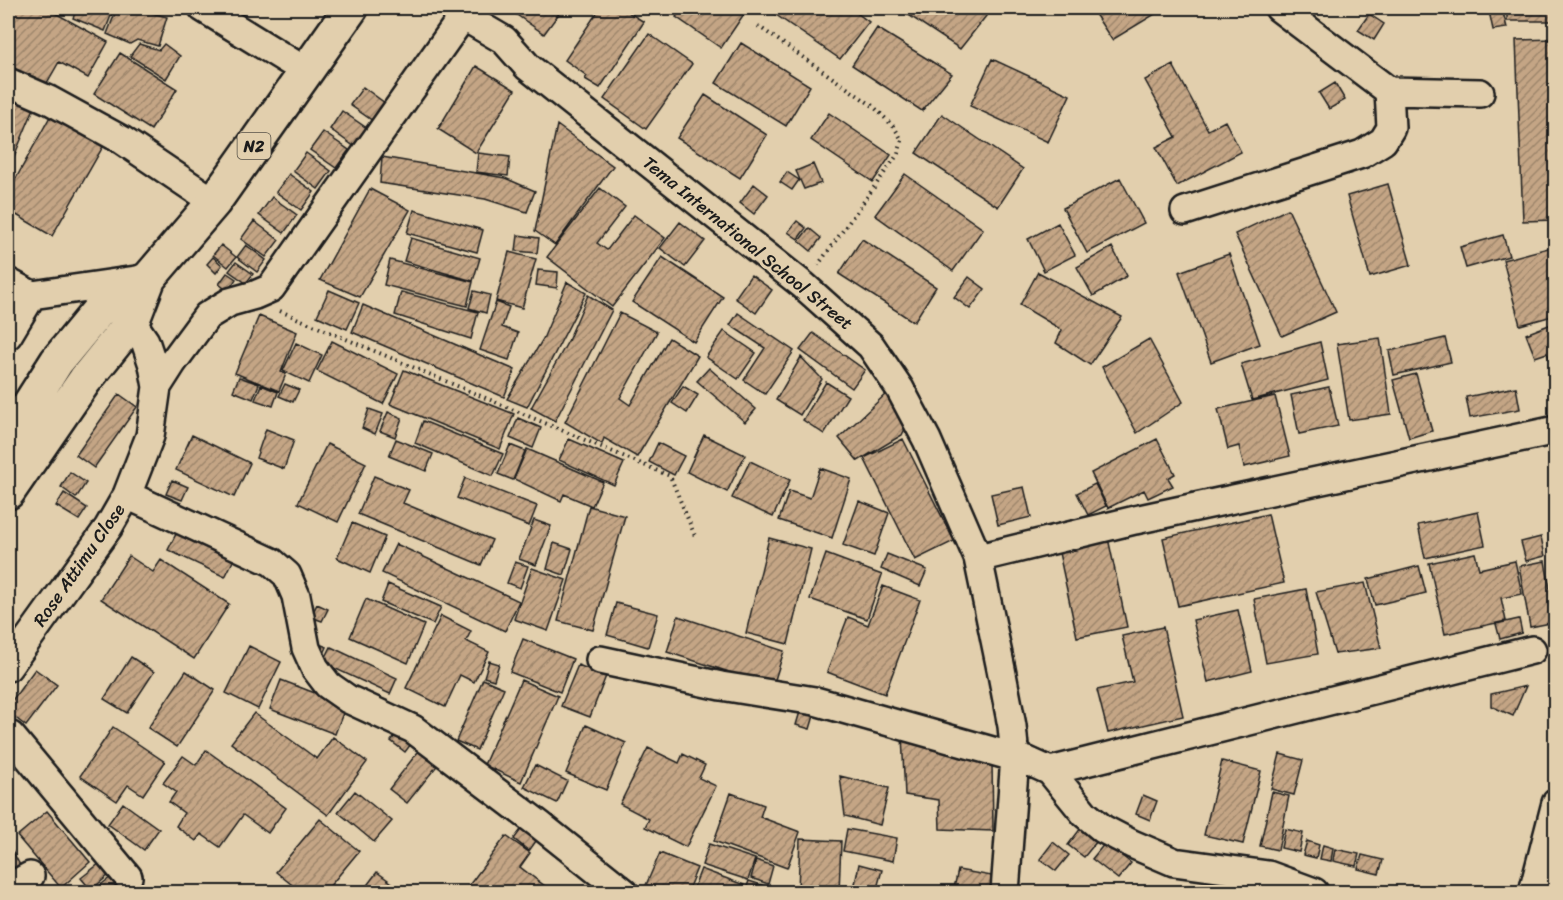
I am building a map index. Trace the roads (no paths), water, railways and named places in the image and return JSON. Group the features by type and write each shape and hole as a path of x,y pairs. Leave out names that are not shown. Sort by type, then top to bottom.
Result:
{"highway":[{"name":"N2","path":"8,438 57,361 99,309 149,278 214,202 351,8"},
{"name":"N2","path":"8,492 85,380 132,322 149,278"}],"street":[{"path":"203,8 307,72"},
{"path":"1279,8 1389,91 1480,93"},
{"path":"157,387 207,316 230,302 271,288 467,12"},
{"name":"Tema International School Street","path":"467,12 504,40 528,67 804,285 871,346 900,389 927,440 978,558 1012,726 1015,757 1005,892"},
{"path":"8,82 48,100 122,140 214,202"},
{"path":"1185,212 1362,154 1383,141 1391,128 1389,91"},
{"path":"8,282 32,295 149,278"},
{"path":"8,335 32,295"},
{"name":"Rose Attimu Close","path":"8,667 108,528 127,495 150,436 157,387 145,341 132,322"},
{"path":"978,558 1135,520 1556,430"},
{"path":"127,495 272,562 287,575 296,596 306,648 315,668 328,685 348,699 413,729 624,892"},
{"path":"1050,771 1532,650"},
{"path":"600,660 721,686 815,701 1028,761 1050,771 1085,814 1103,829 1132,844 1174,862 1262,884 1314,892"},
{"path":"10,736 128,876"},
{"path":"1533,892 1556,804"}]}
